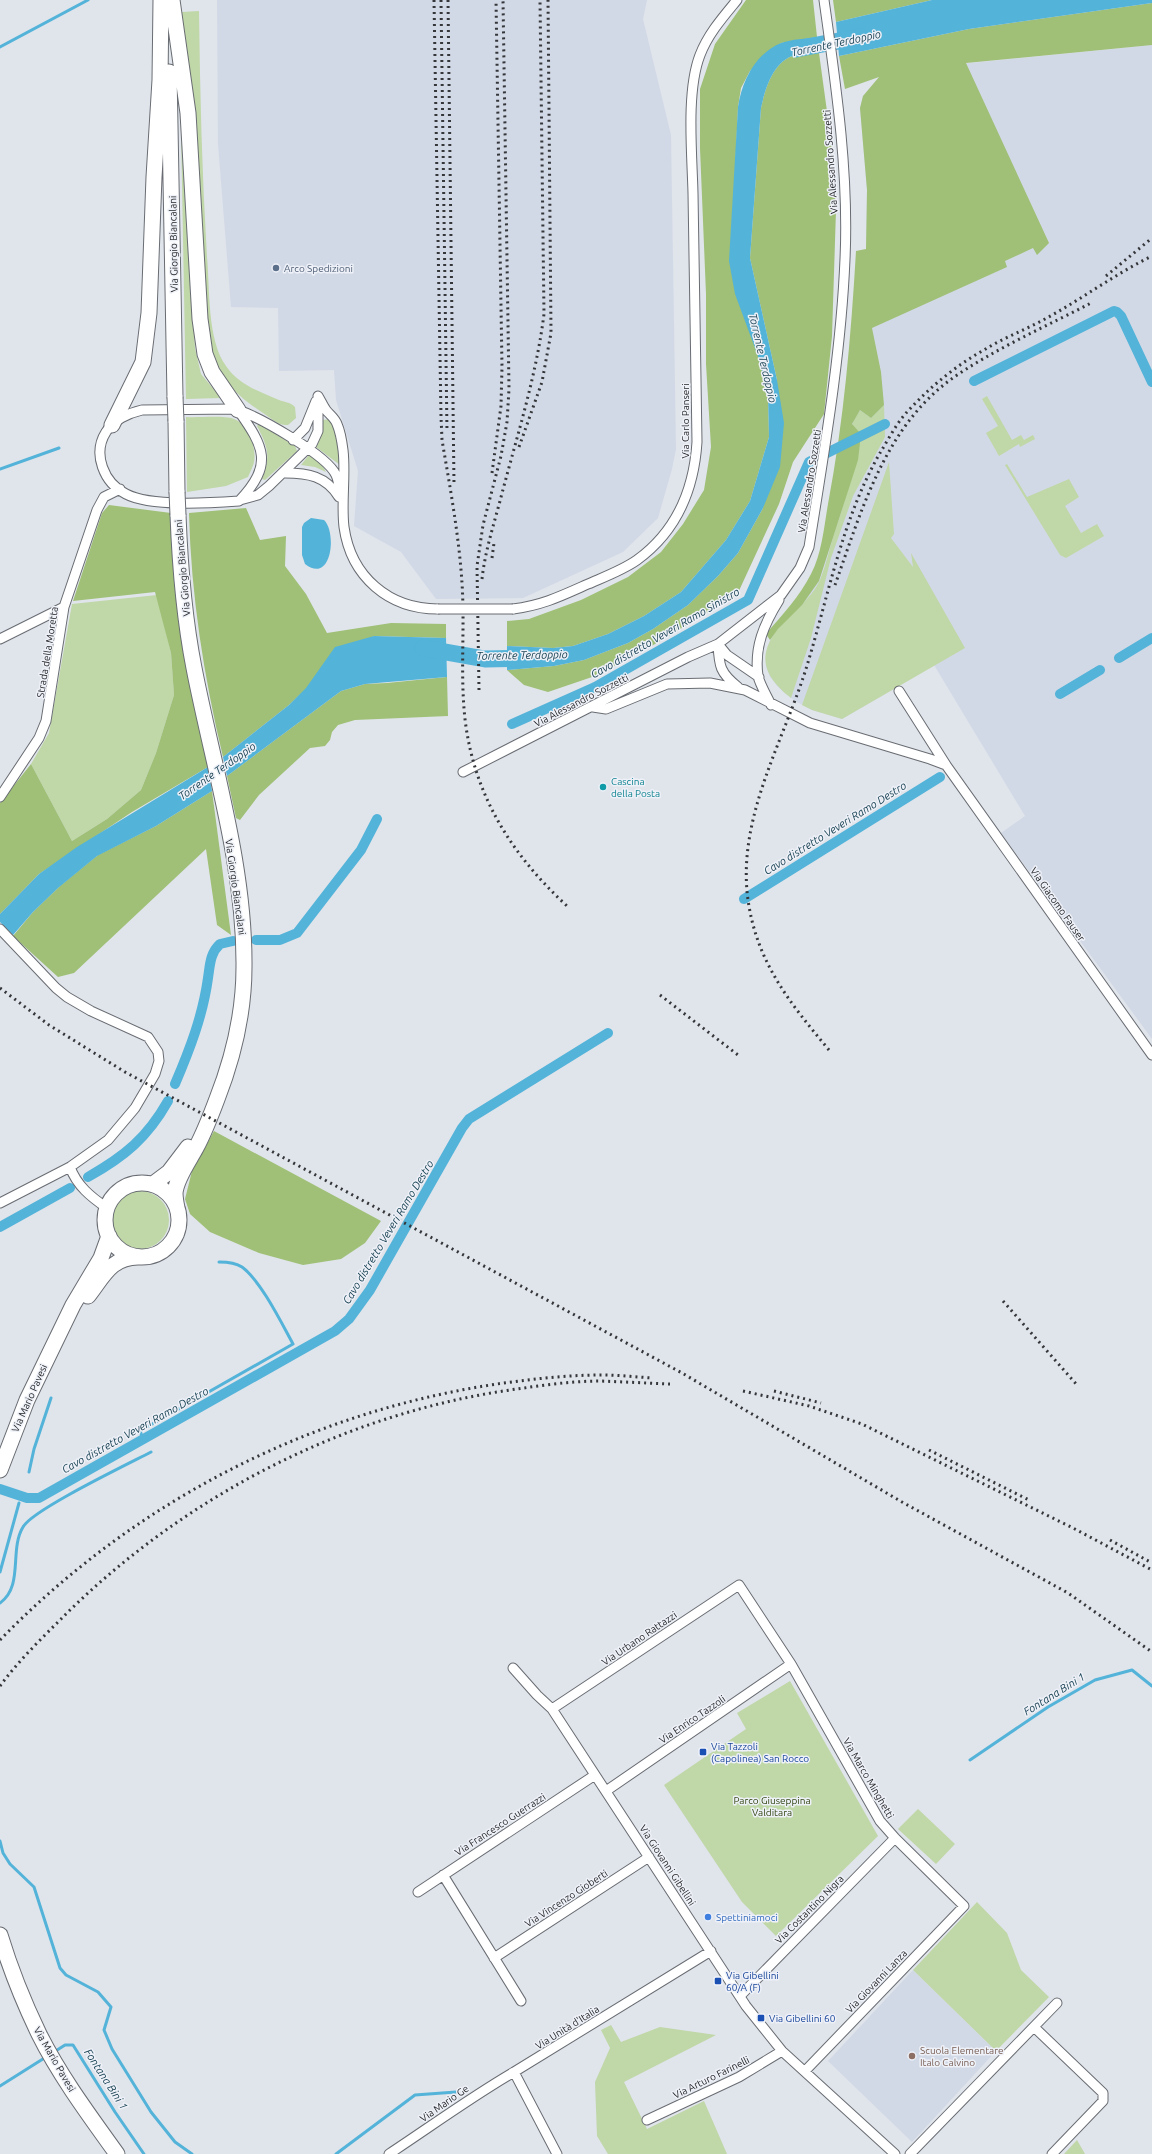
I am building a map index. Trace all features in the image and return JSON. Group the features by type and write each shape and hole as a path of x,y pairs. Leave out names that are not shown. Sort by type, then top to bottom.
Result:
{"main road":[{"path":"112,425 144,362 149,313 154,177 160,80 162,0"},
{"name":"Via Giorgio Biancalani","path":"166,0 171,118 178,515 181,574 194,667 232,846 243,926 243,991 240,1016 229,1061 216,1100 205,1124"},
{"path":"172,0 188,113 200,319 205,354 212,372 238,410"},
{"path":"152,1184 174,1167 205,1124"},
{"path":"63,1329 112,1266 121,1259 138,1256 150,1256 161,1251 170,1243 178,1226 175,1193 178,1182 197,1146 205,1124"},
{"path":"138,1256 126,1253 116,1246 109,1236 106,1227 107,1208 112,1198 120,1190 130,1185 141,1183 152,1184 163,1189 171,1197 177,1208"},
{"path":"63,1329 79,1294 101,1258 109,1236"},
{"name":"Via Mario Pavesi","path":"0,1470 27,1400 63,1329"},
{"name":"Via Mario Pavesi","path":"0,1935 6,1955 39,2034 80,2103 117,2154"}],"street":[{"name":"Via Carlo Panseri","path":"318,396 325,409 337,423 339,430 343,451 344,527 352,554 362,572 372,584 404,604 414,607 438,609 513,609 556,599 637,561 660,541 676,520 686,498 696,466 697,442 692,141 694,84 700,55 708,38 720,19 737,0"},
{"name":"Via Alessandro Sozzetti","path":"463,772 593,707 688,657 718,644 782,595 800,568 809,547 833,396 845,258 844,170 824,5"},
{"path":"239,501 252,487 261,467 262,455 259,442 238,410 142,410 132,412 112,425 105,432 101,444 100,458 104,473 125,494 148,501 209,503 239,501 258,495 285,473 308,450 318,431 318,396"},
{"path":"294,440 305,428 318,396"},
{"name":"Via Carlo Panseri","path":"238,410 253,415 294,440 326,464 336,475 343,503"},
{"path":"285,473 314,475 335,490 343,503"},
{"name":"Strada della Moretta","path":"0,796 39,738 46,721 64,607 97,510 104,497 120,489"},
{"path":"771,704 758,677 758,648 765,622 782,595"},
{"path":"0,639 64,607"},
{"path":"718,644 727,655 758,677"},
{"path":"718,644 719,662 722,671 739,688"},
{"path":"593,707 606,709 667,684 710,683 739,688 810,723 946,765"},
{"name":"Via Giacomo Fauser","path":"899,691 946,765 1152,1055"},
{"path":"0,929 67,997 92,1011 148,1037 158,1052 159,1061 155,1074 135,1108 108,1140 70,1167 0,1203"},
{"path":"70,1167 74,1177 84,1190 92,1198 107,1208"},
{"name":"Via Marco Minghetti","path":"739,1585 791,1664 883,1824 895,1838 964,1906"},
{"name":"Via Urbano Rattazzi","path":"552,1709 739,1585"},
{"name":"Via Enrico Tazzoli","path":"606,1791 791,1664"},
{"name":"Via Giovanni Gibellini","path":"513,1668 537,1695 552,1709 740,1996 782,2051 895,2154"},
{"name":"Via Francesco Guerrazzi","path":"418,1892 595,1775"},
{"name":"Via Costantino Nigra","path":"740,1996 895,1838"},
{"name":"Via Vincenzo Gioberti","path":"494,1958 649,1857"},
{"path":"443,1875 521,2001"},
{"name":"Via Giovanni Lanza","path":"805,2071 964,1906"},
{"name":"Via Unità d'Italia","path":"514,2072 711,1951"},
{"path":"910,2154 1057,2003"},
{"path":"1034,2027 1103,2093 1103,2101 1052,2154"},
{"name":"Via Arturo Farinelli","path":"647,2120 739,2077 782,2051"},
{"path":"514,2072 557,2154"},
{"name":"Via Mario Ge","path":"389,2154 459,2108 475,2095 514,2072"}],"shaded area":[{"path":"217,0 647,0 643,19 671,135 676,449 658,518 623,552 523,598 436,599 401,552 354,526 358,471 336,400 334,370 279,371 278,308 231,307 218,144"},
{"path":"1152,45 1152,1039 1001,833 1025,816 934,665 842,719 812,710 795,701 779,688 770,677 766,666 766,654 770,640 819,581 866,272 867,190 860,108 863,96 898,70"},
{"name":"Scuola Elementare Italo Calvino","path":"913,1970 996,2051 912,2142 828,2061"}],"green space":[{"path":"746,0 813,0 817,37 781,43 750,71 741,88 738,107 735,172 759,359 768,395 769,437 750,501 726,540 681,592 644,616 608,634 573,646 553,648 507,646 507,621 529,619 581,600 628,577 661,552 683,524 704,490 711,447 706,364 706,294 700,148 700,89 715,44"},
{"path":"833,0 932,0 836,22"},
{"path":"1152,3 1152,45 966,63 1049,243 1037,255 1033,248 1005,261 1007,267 872,328 881,372 884,405 871,418 860,410 852,424 861,434 858,460 819,581 802,605 778,629 770,640 766,634 802,590 815,566 820,549 834,472 843,409 852,315 856,251 866,249 867,190 860,108 863,96 879,77 845,89 839,56 969,29"},
{"path":"199,11 204,196 212,329 220,355 231,373 243,383 256,390 289,403 295,407 296,418 288,425 282,425 274,421 245,400 230,386 220,369 210,345 182,12"},
{"path":"819,53 832,148 836,210 832,336 824,414 793,462 779,504 737,595 655,644 595,676 548,692 524,685 507,670 554,666 584,660 628,643 653,629 688,605 718,576 738,553 763,508 777,380 750,258 761,108 770,78 779,65 795,55"},
{"path":"181,131 195,348 201,374 221,398 186,399"},
{"path":"987,396 1012,440 1021,435 1024,440 1033,435 1035,439 1020,447 1019,444 999,456 986,433 998,426 982,399"},
{"path":"884,405 885,437 853,496 831,558 811,638 791,698 776,684 768,672 765,659 766,652 770,641 776,632 807,599 820,580 845,497 851,434 854,420 860,410 871,418"},
{"path":"186,417 229,418 239,422 250,437 255,456 248,477 226,486 187,492"},
{"path":"330,419 339,445 340,465 316,447 321,435 323,420"},
{"path":"259,424 295,446 297,451 265,480 262,479 267,464 267,452 264,440 257,426"},
{"path":"309,455 322,465 326,472 315,467 301,465"},
{"path":"889,462 894,534 891,538 913,567 911,553 965,648 842,719 812,710 802,705"},
{"path":"1007,464 1027,497 1069,479 1079,497 1065,506 1081,533 1097,524 1104,536 1066,558 1060,555 1005,465"},
{"path":"109,505 171,513 189,681 208,767 132,812 39,874 0,914 0,803 31,764 72,841 107,819 141,790 156,753 174,695 171,653 155,592 73,601 102,513"},
{"path":"246,508 260,540 286,536 285,566 306,594 327,633 391,623 446,624 446,638 374,636 320,670 307,688 289,705 223,757 204,667 192,575 189,513"},
{"path":"157,595 171,653 174,695 156,753 141,790 107,819 72,841 31,764 49,733 72,604"},
{"path":"447,677 448,716 355,720 338,725 332,732 330,740 325,746 310,748 259,795 240,820 236,818 227,776 341,691 365,684"},
{"path":"212,791 231,935 217,925 206,849 74,973 58,977 13,936 33,912 60,886 98,855 156,826"},
{"path":"214,1131 381,1221 365,1243 341,1259 303,1265 259,1253 210,1232 190,1214 185,1199 192,1171"},
{"path":"140,1191 156,1196 164,1204 169,1220 164,1236 156,1244 140,1249 124,1244 116,1236 111,1220 116,1204 124,1196"},
{"name":"Parco Giuseppina Valditara","path":"790,1681 878,1836 776,1936 742,1902 664,1785 746,1729 737,1713"},
{"path":"918,1809 955,1844 936,1864 898,1829"},
{"path":"977,1902 1007,1933 1021,1970 1049,1997 996,2051 913,1970"},
{"path":"611,2025 621,2042 660,2027 716,2035 624,2082 647,2129 704,2101 727,2154 608,2154 597,2136 595,2082 610,2048 601,2030"},
{"path":"1077,2140 1085,2154 1064,2154"}],"water":[{"path":"932,0 1152,0 1152,3 969,29 839,56 836,22"},
{"path":"817,37 819,53 792,56 779,65 774,71 767,86 761,108 750,258 777,380 784,423 780,467 763,508 738,553 718,576 688,605 653,629 628,643 584,660 554,666 507,670 507,646 553,648 573,646 608,634 644,616 681,592 726,540 750,501 769,437 768,395 759,359 735,294 729,261 738,107 743,88 751,69 764,54 781,43"},
{"path":"311,518 324,520 328,526 331,545 330,554 326,562 321,568 314,569 305,564 302,555 302,527 304,523"},
{"path":"374,636 446,638 447,677 365,684 341,691 227,776 223,757 289,705 306,688 335,647"},
{"path":"208,767 212,791 156,826 97,856 58,888 33,912 13,935 0,922 0,914 39,874 77,847"}],"waterway":[{"path":"0,47 88,0"},
{"name":"Torrente Terdoppio","path":"796,49 860,37"},
{"name":"Cavo distretto Veveri Ramo Sinistro","path":"974,381 1114,311 1121,316 1152,382"},
{"name":"Cavo distretto Veveri Ramo Sinistro","path":"512,724 595,687 748,600 809,462 885,424"},
{"path":"0,469 59,448"},
{"name":"Cavo distretto Veveri Ramo Destro","path":"1119,658 1152,638"},
{"name":"Torrente Terdoppio","path":"423,648 485,659 530,658"},
{"name":"Cavo distretto Veveri Ramo Destro","path":"1060,694 1100,670"},
{"name":"Cavo distretto Veveri Ramo Destro","path":"744,899 940,777"},
{"name":"Cavo distretto Veveri Ramo Sinistro","path":"256,940 280,940 297,933 361,850 377,819"},
{"name":"Cavo distretto Veveri Ramo Sinistro","path":"175,1084 191,1045 199,1019 206,992 212,955 220,944 233,941"},
{"name":"Cavo distretto Veveri Ramo Destro","path":"0,1489 27,1498 39,1498 335,1331 349,1319 370,1290 462,1128 469,1119 608,1033"},
{"name":"Cavo distretto Veveri Ramo Sinistro","path":"88,1177 134,1145 152,1126 168,1101"},
{"name":"Cavo distretto Veveri Ramo Sinistro","path":"0,1227 70,1188"},
{"path":"142,1436 140,1431 293,1344 264,1292 249,1274 242,1267 219,1262"},
{"path":"29,1472 34,1449 51,1398"},
{"path":"0,1603 7,1596 12,1587 19,1536 23,1527 30,1519 61,1499 151,1452"},
{"path":"0,1572 19,1503"},
{"name":"Fontana Bini 1","path":"970,1760 1048,1707 1095,1680 1132,1670 1152,1686"},
{"path":"0,1841 3,1853 10,1864 34,1887 60,1968 66,1975 98,1992 111,2007 104,2030 112,2049 151,2112 175,2142 192,2154"},
{"name":"Fontana Bini 1","path":"54,2052 65,2045 73,2045 115,2112 144,2154"},
{"name":"Fontana Bini 1","path":"0,2086 46,2057"},
{"name":"Fontana Bini 1","path":"336,2154 415,2095 456,2092"}],"railway":[{"path":"434,0 442,440 461,565 465,719 477,774 487,799 499,822 513,845 529,866 567,906"},
{"path":"441,0 447,432"},
{"path":"448,0 454,484"},
{"path":"492,473 501,406 502,367 496,0"},
{"path":"479,690 477,566 483,525 501,456 507,422 509,389 503,0"},
{"path":"482,579 485,559 531,385 544,314 540,0"},
{"path":"519,447 542,382 551,333 548,0"},
{"path":"1106,276 1152,238"},
{"path":"829,1050 801,1016 777,981 767,963 752,923 748,900 746,870 749,841 763,784 805,672 836,561 855,506 867,479 892,432 915,403 933,386 973,356 1045,319 1152,256"},
{"path":"835,585 865,501 891,447 908,422 927,400 950,380 966,369 1020,339 1093,302"},
{"path":"492,558 494,543"},
{"path":"0,988 49,1025 125,1072 682,1373 902,1502 1068,1593 1152,1652"},
{"path":"660,995 738,1055"},
{"path":"1003,1301 1077,1385"},
{"path":"0,1640 52,1591 107,1546 166,1506 228,1471 292,1441 358,1417 427,1397 497,1384 523,1380 589,1375 615,1375 653,1378"},
{"path":"0,1686 7,1676 41,1639 114,1570 165,1531 218,1496 274,1465 332,1439 392,1417 454,1400 517,1389 590,1381 670,1384"},
{"path":"743,1391 809,1406 862,1424 1073,1528 1152,1570"},
{"path":"774,1391 821,1403"},
{"path":"929,1450 1029,1500"},
{"path":"1110,1540 1152,1563"}],"place":[{"name":"Arco Spedizioni","path":"276,268"},
{"name":"Cascina della Posta","path":"603,787"},
{"name":"Via Tazzoli (Capolinea) San Rocco","path":"703,1752"},
{"name":"Spettiniamoci","path":"708,1917"},
{"name":"Via Gibellini 60/A (F)","path":"718,1981"},
{"name":"Via Gibellini 60","path":"761,2018"},
{"name":"Scuola Elementare Italo Calvino","path":"912,2056"}]}
